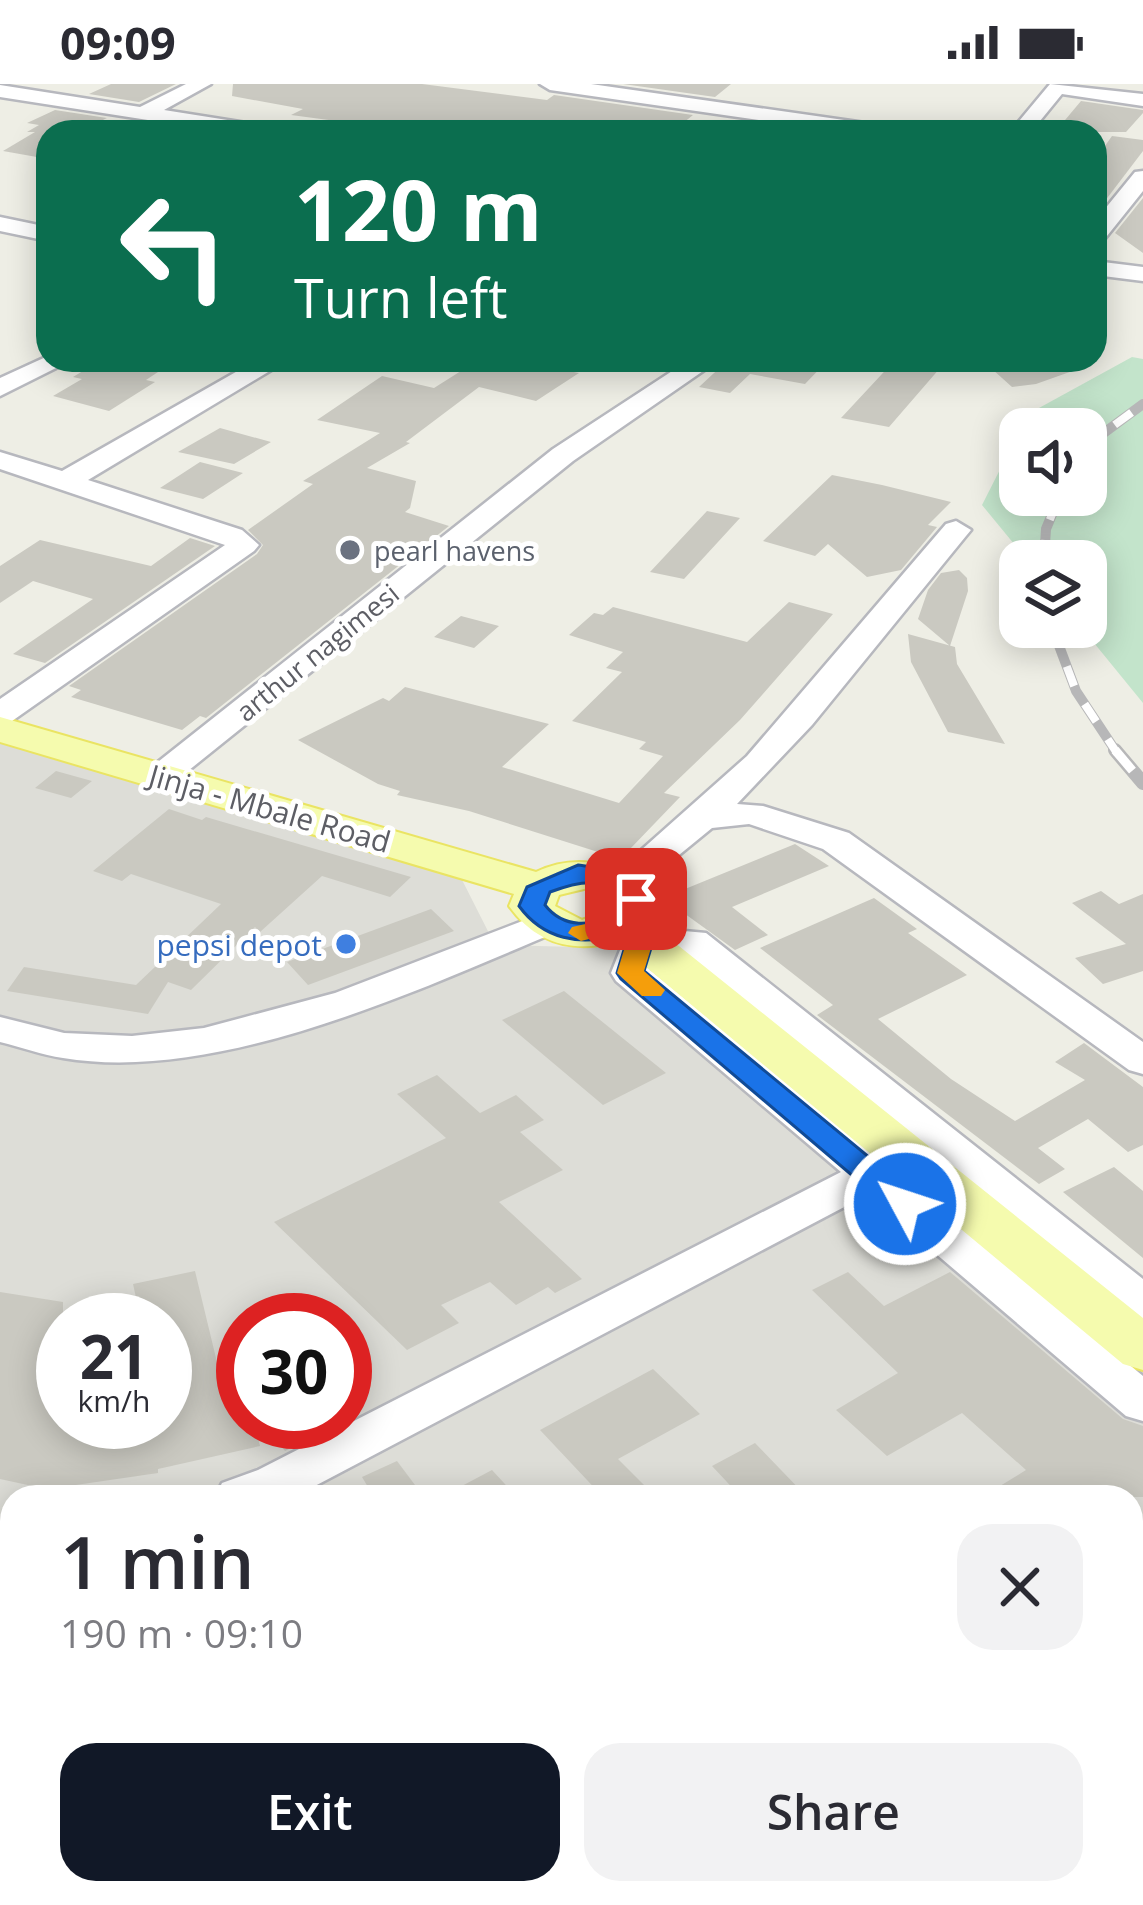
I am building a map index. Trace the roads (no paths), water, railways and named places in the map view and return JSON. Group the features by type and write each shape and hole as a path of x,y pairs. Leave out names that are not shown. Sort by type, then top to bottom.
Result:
{"main road":[{"name":"Jinja - Mbale Road","path":"0,729 161,776 542,905 590,933 628,915"},
{"path":"628,915 889,1165 1143,1349"}],"street":[{"path":"146,112 201,84"},
{"path":"550,84 802,120"},
{"path":"1030,120 1059,86 1143,100"},
{"path":"0,91 194,120"},
{"path":"1107,221 1143,177"},
{"path":"3,228 36,232"},
{"path":"1107,270 1143,274"},
{"path":"0,388 36,371"},
{"path":"64,482 254,372"},
{"name":"arthur nagimesi","path":"161,776 563,455 688,372"},
{"path":"0,460 232,536 244,545 0,714"},
{"path":"956,530 628,915 693,941 1143,1303"},
{"path":"706,818 751,813 836,841 1143,1061"},
{"path":"0,1029 93,1052 174,1049 284,1022 542,905"},
{"path":"272,1485 889,1165 1143,1403"}],"railway":[{"path":"1107,431 1143,404"},
{"path":"1045,540 1051,516"},
{"path":"1060,648 1076,691 1115,750"},
{"path":"1115,750 1143,783"}],"place":[{"name":"pearl havens","path":"350,550"},
{"name":"pepsi depot","path":"346,944"}]}
